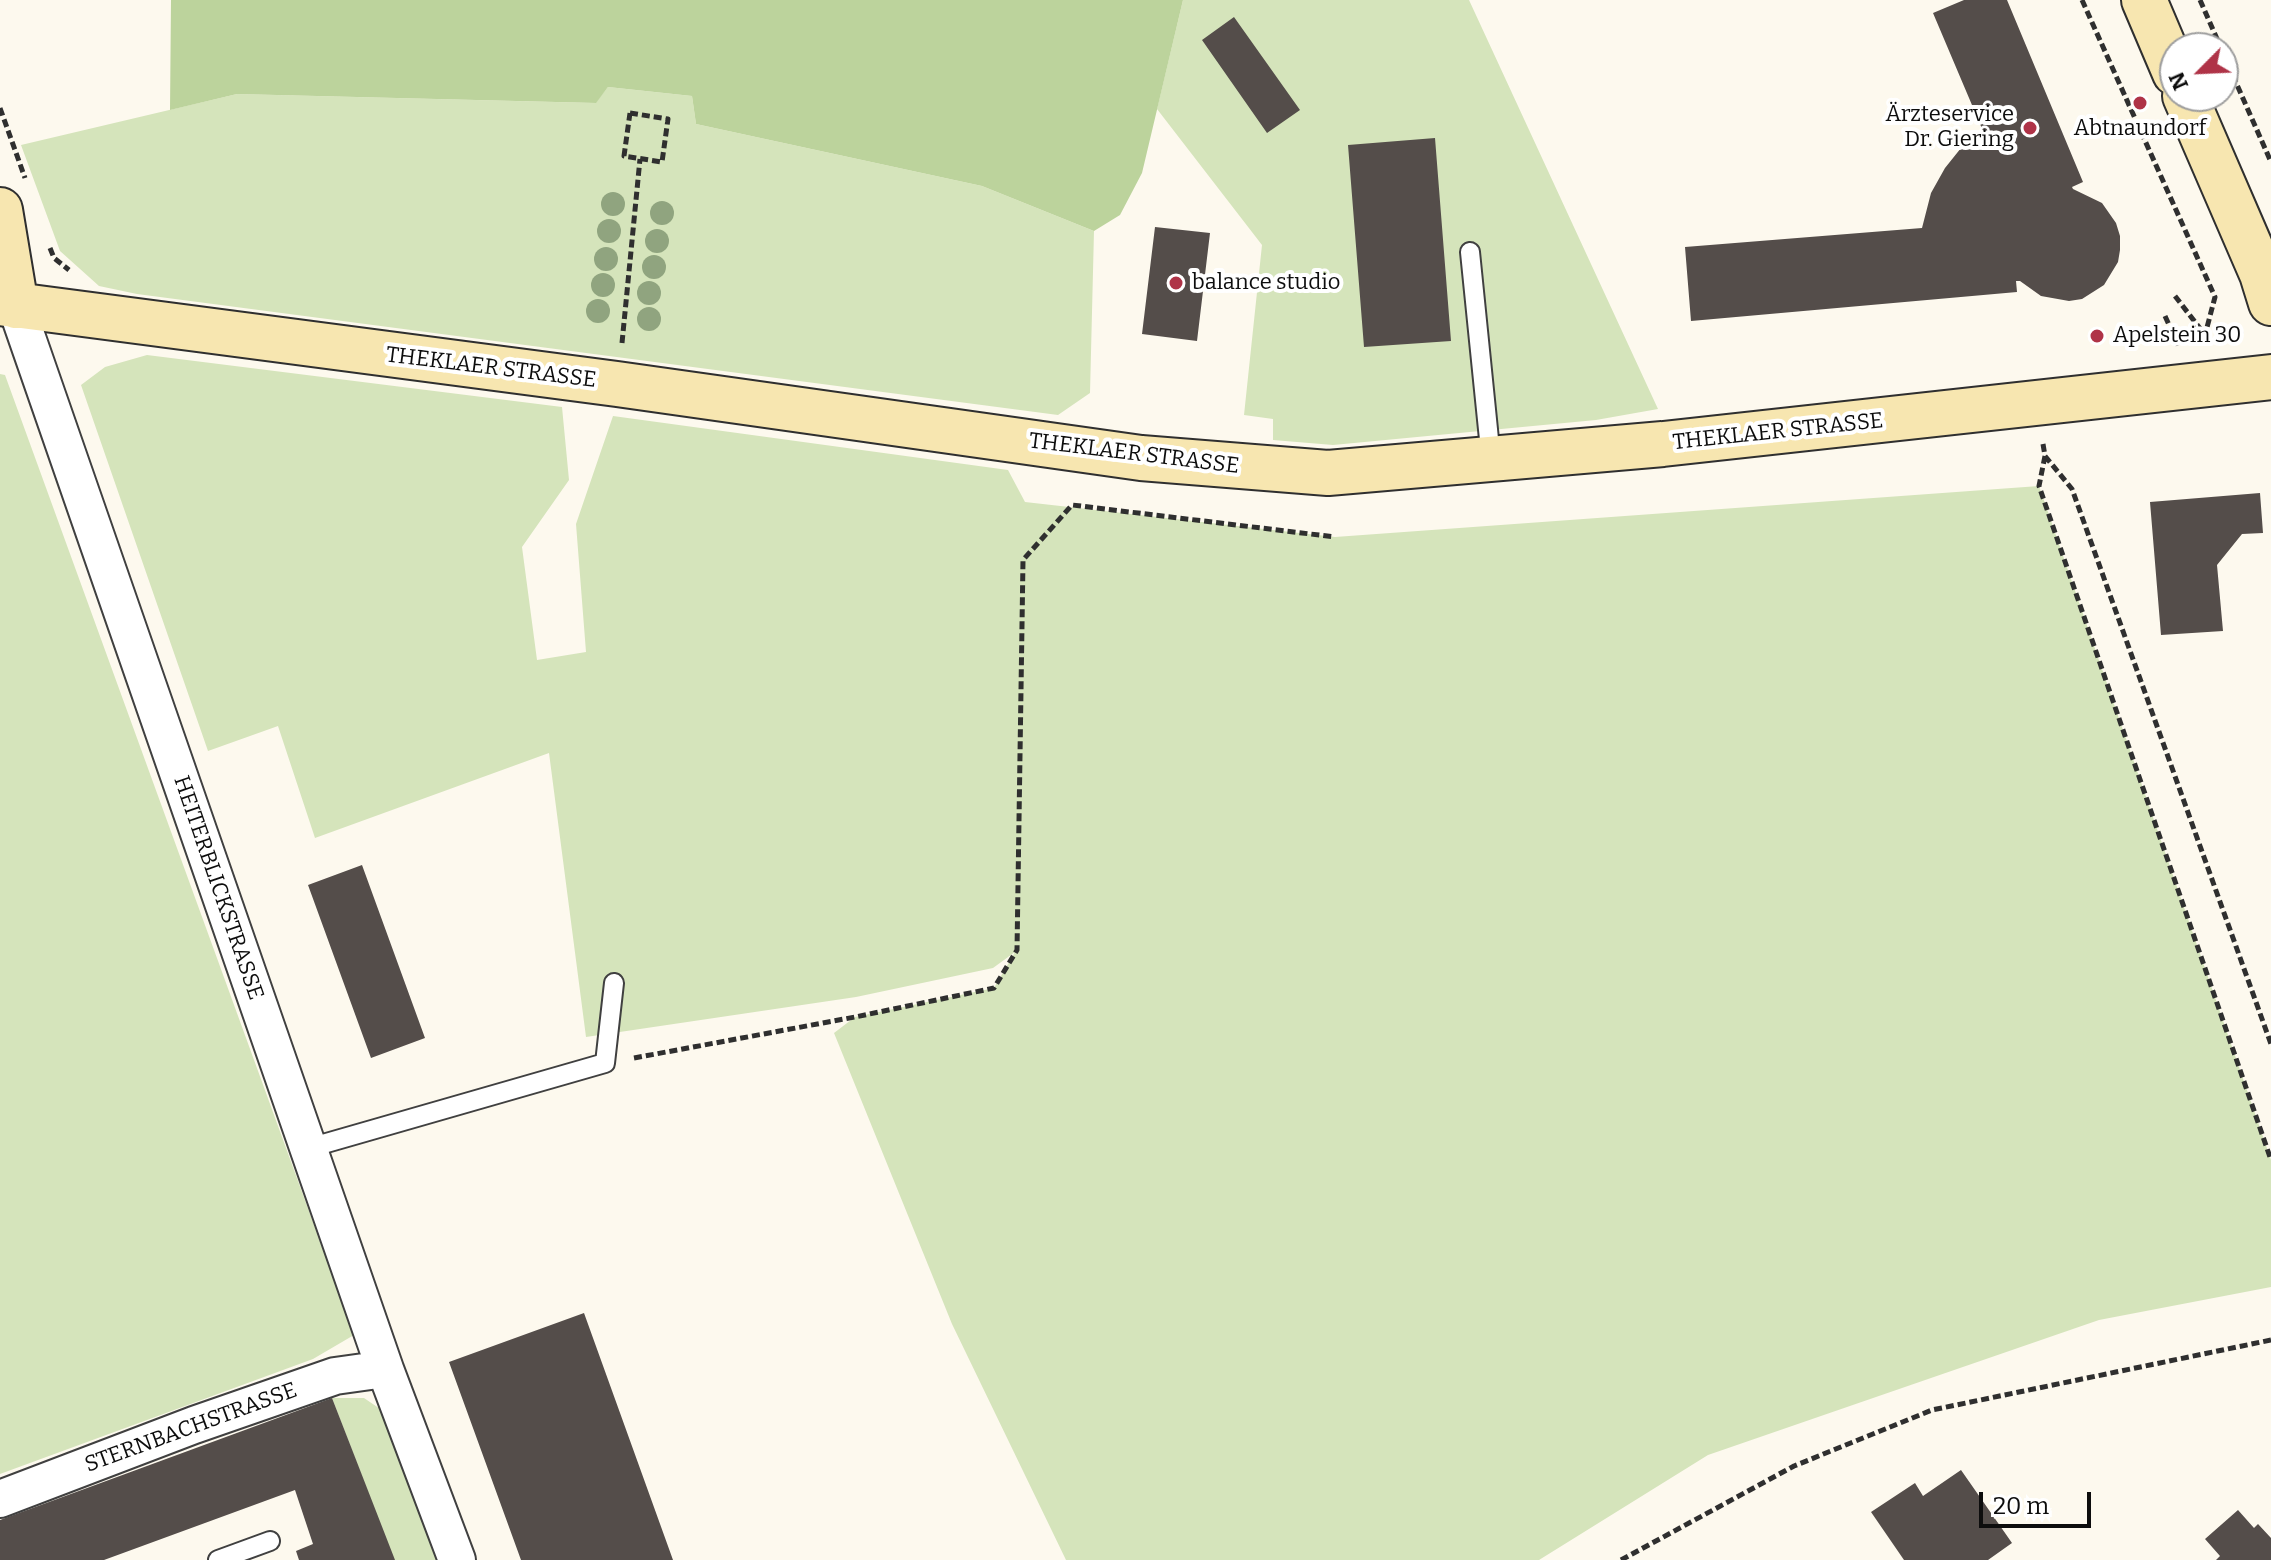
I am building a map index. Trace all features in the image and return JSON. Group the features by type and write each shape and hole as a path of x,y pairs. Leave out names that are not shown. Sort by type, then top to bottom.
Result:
{"main road":[{"path":"2144,0 2159,35"},
{"path":"2192,112 2262,274 2258,317"},
{"name":"HEITERBLICKSTRASSE","path":"0,210 8,304"},
{"name":"THEKLAER STRASSE","path":"8,304 617,384 1141,458 1328,473 1663,444 2036,403 2182,367 2271,377"}],"street":[{"name":"HEITERBLICKSTRASSE","path":"8,304 385,1369 457,1560"},
{"name":"STERNBACHSTRASSE","path":"0,1499 194,1425 335,1376 385,1369"}],"lane":[{"path":"1470,252 1491,459"},
{"path":"309,1148 605,1063 614,983"},
{"path":"218,1560 270,1541"}],"path":[{"path":"2082,0 2215,297 2205,335 2182,367"},
{"path":"2200,0 2214,32"},
{"path":"2239,89 2271,162"},
{"path":"630,113 668,119 662,162 640,159 624,156 630,113"},
{"path":"617,384 640,159"},
{"path":"2175,296 2205,335"},
{"path":"2165,316 2182,367"},
{"path":"2205,335 2258,317"},
{"path":"2036,403 2045,456 2039,486 2271,1160"},
{"path":"2045,456 2072,489 2271,1044"},
{"path":"605,1063 994,988 1017,950 1023,560 1072,505 1335,537"},
{"path":"1621,1560 1794,1466 1932,1410 2271,1340"}],"green space":[{"path":"171,0 1183,0 1142,173 1120,215 1094,231 982,186 696,124 692,96 608,87 596,103 237,94 170,110"},
{"path":"1183,0 1469,0 1658,409 1596,420 1333,445 1273,440 1273,419 1244,415 1262,245 1157,109"},
{"path":"608,87 692,96 696,124 982,186 1094,231 1090,393 1058,415 137,294 99,286 60,251 21,145 237,94 595,103"},
{"path":"147,355 562,407 569,480 522,547 537,660 586,652 576,524 613,416 1008,470 1025,502 1335,537 2039,486 2271,1160 2271,1287 2099,1320 1708,1455 1539,1560 1066,1560 952,1324 834,1033 855,1017 994,988 1015,952 993,968 856,997 586,1037 549,753 315,838 278,726 208,751 81,385 105,367"},
{"path":"0,374 5,375 354,1335 313,1359 0,1474"},
{"path":"332,1398 364,1398 392,1417 438,1560 394,1560"}],"building":[{"path":"1964,0 2007,0 2083,182 2072,187 2102,203 2116,223 2120,236 2118,262 2104,285 2082,299 2069,301 2041,296 2016,281 2017,292 1691,321 1685,247 1922,228 1931,193 1945,168 1961,148 1983,131 1933,13"},
{"path":"1234,17 1300,110 1267,133 1202,40"},
{"path":"1435,138 1451,341 1364,347 1348,145"},
{"name":"balance studio","path":"1155,227 1210,233 1197,341 1142,334"},
{"path":"2260,493 2263,533 2242,534 2217,565 2223,631 2161,635 2150,502"},
{"path":"362,865 425,1038 371,1058 308,885"},
{"path":"584,1313 673,1560 521,1560 449,1362"},
{"path":"332,1398 395,1560 299,1560 296,1551 313,1544 295,1490 104,1560 0,1560 0,1520"},
{"path":"1961,1470 2012,1543 1988,1560 1904,1560 1871,1512 1915,1483 1923,1496"},
{"path":"2238,1510 2254,1528 2258,1524 2271,1538 2271,1560 2216,1560 2220,1556 2205,1539"}],"place":[{"name":"Abtnaundorf","path":"2140,103"},
{"name":"Ärzteservice Dr. Giering","path":"2030,128"},
{"name":"balance studio","path":"1176,283"},
{"name":"Apelstein 30","path":"2097,336"}]}
